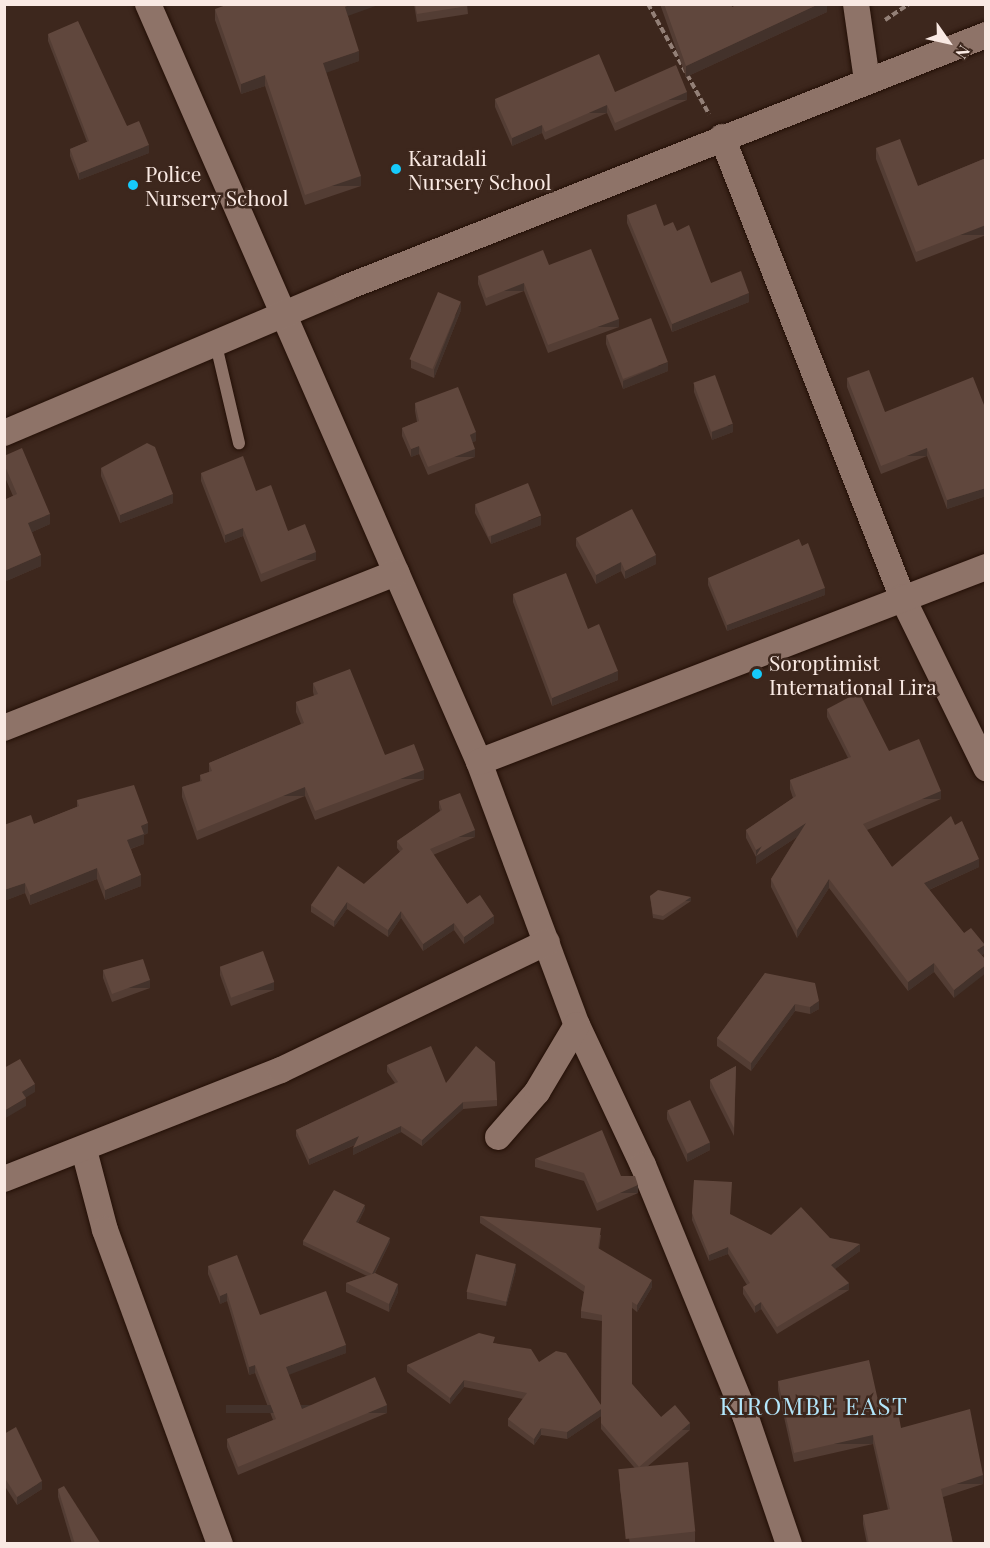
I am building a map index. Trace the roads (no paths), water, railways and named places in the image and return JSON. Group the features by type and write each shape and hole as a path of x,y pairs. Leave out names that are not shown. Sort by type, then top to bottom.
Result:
{"street":[{"path":"148,4 280,316 479,762 577,1025 652,1187 745,1415 789,1544"},
{"path":"856,4 867,80"},
{"path":"4,433 280,316 722,137 986,34"},
{"path":"722,137 902,597 986,768"},
{"path":"479,762 902,597 986,567"},
{"path":"4,728 177,655 396,573"},
{"path":"4,1179 84,1150 282,1070 547,942"},
{"path":"498,1137 537,1092 577,1025"},
{"path":"84,1150 109,1240 220,1544"}],"lane":[{"path":"216,345 239,443"}],"place":[{"name":"Karadali Nursery School","path":"396,169"},
{"name":"Police Nursery School","path":"133,185"},
{"name":"Soroptimist International Lira","path":"757,674"}],"district":[{"name":"KIROMBE EAST","path":"814,1406"}]}
